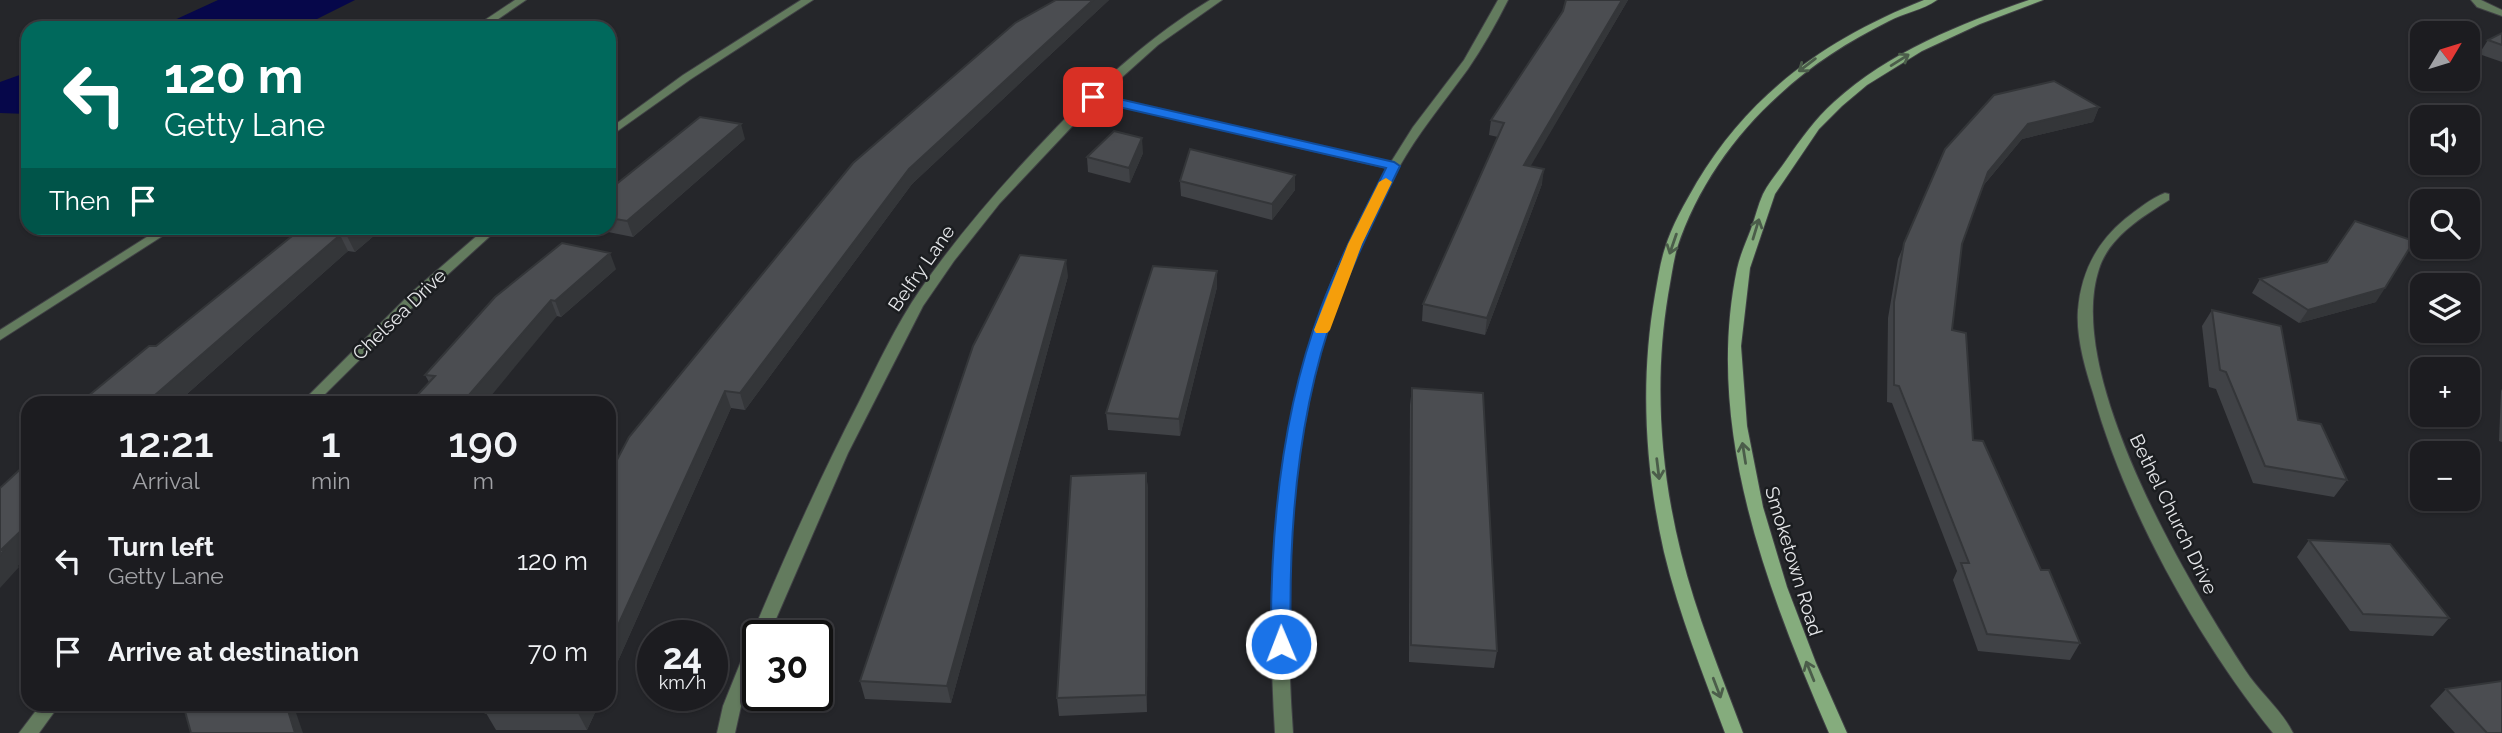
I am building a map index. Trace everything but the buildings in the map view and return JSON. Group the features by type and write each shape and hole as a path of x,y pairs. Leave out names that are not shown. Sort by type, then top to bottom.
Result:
{"main road":[{"path":"1734,733 1692,622 1667,529 1657,467 1653,394 1657,317 1671,247 1690,203 1719,154 1745,121 1783,83 1823,52 1866,28 1933,0"},
{"name":"Smoketown Road","path":"1838,733 1810,671 1768,556 1744,457 1734,374 1735,328 1744,268 1764,204 1785,166 1816,127 1853,93 1899,60 1969,24 2038,0"}],"street":[{"path":"489,21 521,0"},
{"path":"616,129 688,77 808,0"},
{"name":"Belfry Lane","path":"766,620 825,482 898,338 934,279 1028,164 1093,97 1154,41 1187,17 1217,0"},
{"path":"1284,733 1280,592 1288,482 1305,389 1328,310 1355,244 1394,166 1465,66 1503,0"},
{"path":"2476,0 2480,5 2502,13"},
{"path":"1093,97 1394,166"},
{"name":"Bethel Church Drive","path":"2165,197 2127,222 2108,242 2091,272 2083,314 2086,346 2106,416 2134,485 2179,575 2242,680 2284,733"},
{"path":"0,336 158,235"},
{"name":"Chelsea Drive","path":"315,396 417,295 485,235"},
{"path":"726,733 742,682"},
{"path":"28,733 45,711"}],"shaded area":[{"path":"218,0 355,0 313,21 172,21"},
{"path":"21,74 21,114 0,113 0,82"}],"slow traffic":[{"path":"1322,330 1355,244 1386,182"}],"route":[{"path":"1093,97 1394,166 1355,244 1328,310 1305,389 1288,482 1280,592 1281,644"}]}
